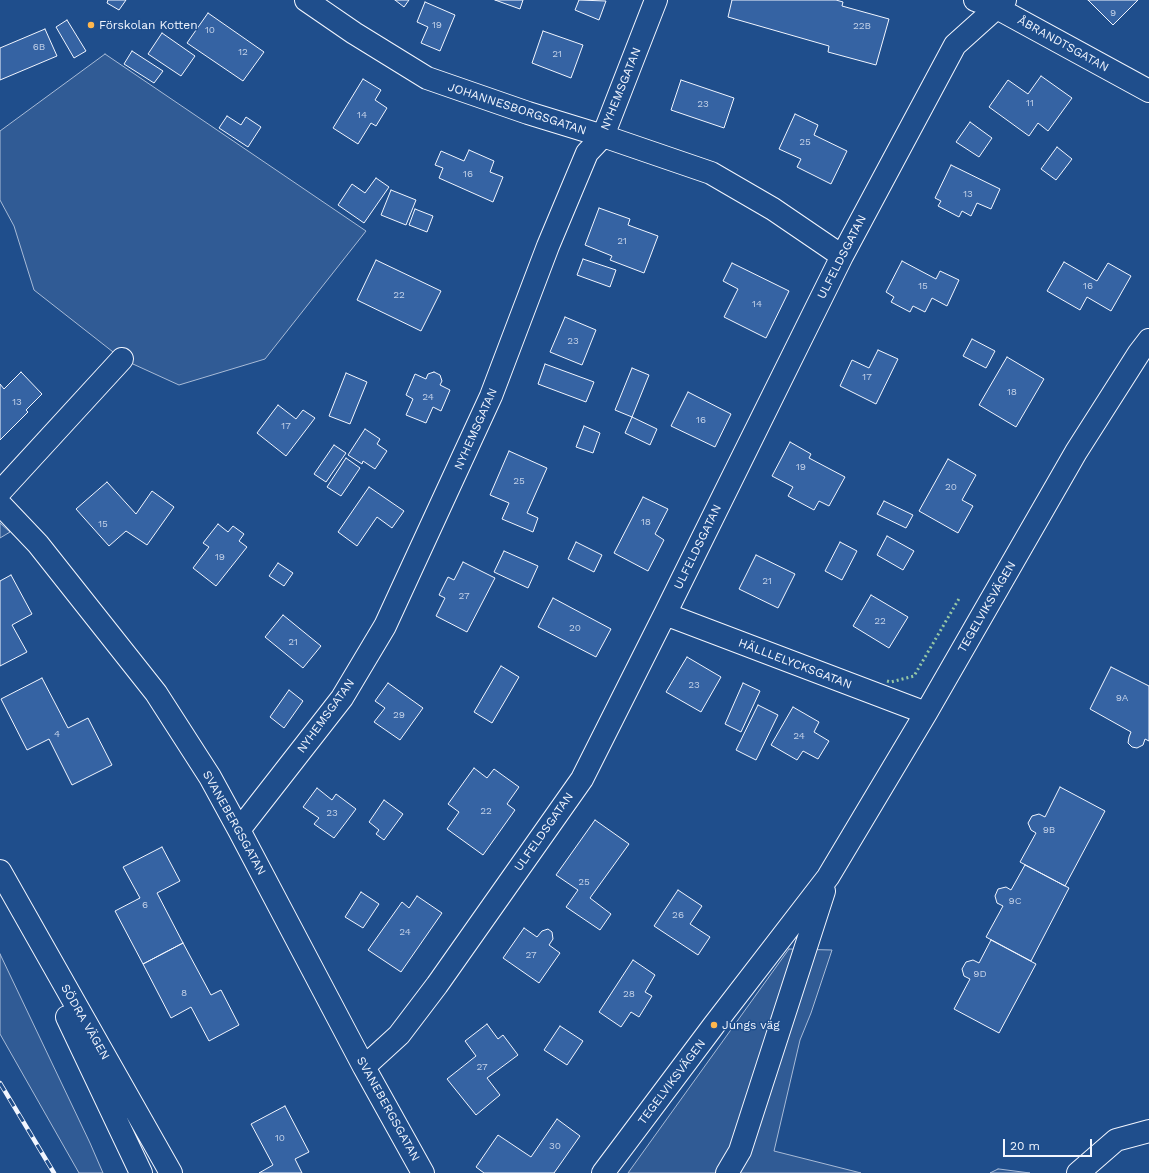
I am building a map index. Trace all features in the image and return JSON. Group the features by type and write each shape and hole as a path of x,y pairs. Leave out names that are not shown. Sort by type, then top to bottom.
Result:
{"street":[{"name":"JOHANNESBORGSGATAN","path":"306,0 354,33 427,78 711,173 773,209 842,256"},
{"name":"NYHEMSGATAN","path":"239,830 342,698 385,626 491,396 548,246 587,153 603,136 656,0"},
{"name":"ÅBRANDTSGATAN","path":"975,0 1001,4 1149,91"},
{"name":"ULFELDSGATAN","path":"364,1067 399,1035 437,985 582,778 842,256 955,45 1001,4"},
{"name":"TEGELVIKSVÄGEN","path":"607,1172 714,1024 828,877 926,713 1076,452 1130,366 1149,340"},
{"path":"0,492 122,359"},
{"name":"SVANEBERGSGATAN","path":"0,504 38,544 156,693 210,777 364,1067 423,1173"},
{"name":"HÄLLLELYCKSGATAN","path":"665,614 926,713"},
{"name":"SÖDRA VÄGEN","path":"0,871 171,1173"},
{"name":"SÖDRA VÄGEN","path":"0,875 141,1173"},
{"name":"TEGELVIKSVÄGEN","path":"727,1173 740,1151 828,877"},
{"path":"1078,1173 1116,1140 1149,1131"}],"shaded area":[{"path":"105,54 366,231 265,359 179,385 122,359 34,290 14,226 0,200 0,131"},
{"path":"0,523 10,532 0,538"},
{"path":"789,949 832,950 811,1013 800,1040 774,1151 861,1173 628,1173"},
{"path":"0,954 103,1173 79,1173 0,1034"},
{"path":"999,1169 1030,1173 990,1173"}],"building":[{"path":"108,0 126,0 119,10 107,3"},
{"path":"395,0 409,0 404,7"},
{"path":"495,0 523,0 520,9"},
{"path":"579,0 606,1 599,20 575,10"},
{"path":"732,0 836,0 843,2 842,6 889,19 876,65 828,52 829,46 728,17"},
{"path":"1088,0 1138,0 1113,25"},
{"path":"425,2 455,15 440,51 421,43 428,27 417,22"},
{"path":"208,13 264,52 243,81 187,43"},
{"path":"67,20 86,51 74,58 56,27"},
{"path":"45,29 57,56 0,80 0,48"},
{"path":"543,31 583,45 571,78 532,63"},
{"path":"162,33 195,56 181,76 148,54"},
{"path":"132,51 163,71 154,83 124,64"},
{"path":"1041,76 1072,98 1048,131 1038,123 1029,136 989,107 1008,80 1028,94"},
{"path":"363,79 381,90 375,100 387,108 376,126 371,123 358,144 333,128"},
{"path":"681,80 734,98 724,128 671,110"},
{"path":"795,114 818,125 814,135 847,151 831,184 797,167 801,159 779,149"},
{"path":"227,116 241,125 246,117 261,127 248,147 219,128"},
{"path":"970,122 992,138 979,157 956,142"},
{"path":"1057,147 1072,159 1056,180 1041,169"},
{"path":"469,150 494,161 490,172 503,177 493,202 439,178 443,168 435,165 441,151 464,161"},
{"path":"951,165 1000,189 991,209 977,203 971,216 962,211 959,217 938,206 941,201 935,198"},
{"path":"376,178 389,187 364,223 338,205 352,184 365,193"},
{"path":"391,190 416,200 406,225 381,215"},
{"path":"599,208 630,219 628,225 658,236 644,273 610,260 612,256 585,245"},
{"path":"415,209 433,216 427,232 409,225"},
{"path":"583,259 616,270 610,287 577,275"},
{"path":"376,260 441,291 421,331 357,300"},
{"path":"902,261 936,279 940,271 959,280 947,306 932,298 925,312 913,306 910,312 891,302 894,297 886,292"},
{"path":"1064,262 1097,281 1108,263 1131,276 1111,311 1087,297 1080,310 1047,291"},
{"path":"732,263 789,291 766,338 724,317 738,289 723,281"},
{"path":"565,317 596,330 582,365 550,352"},
{"path":"972,339 995,351 986,368 963,356"},
{"path":"878,350 898,359 876,404 840,386 852,360 869,368"},
{"path":"1007,357 1044,379 1016,427 979,405"},
{"path":"545,364 594,382 586,402 538,384"},
{"path":"632,368 649,375 632,417 615,410"},
{"path":"21,372 42,394 26,410 28,412 0,440 0,384 4,389"},
{"path":"434,372 440,375 442,381 440,385 450,390 441,411 433,407 426,423 406,415 413,399 406,395 415,374 426,379 428,374"},
{"path":"346,373 367,382 350,424 329,416"},
{"path":"688,392 731,414 715,447 671,426"},
{"path":"278,405 296,419 303,410 315,418 286,456 257,433"},
{"path":"632,417 657,429 650,445 625,433"},
{"path":"584,426 600,433 593,453 576,447"},
{"path":"365,429 380,439 377,444 387,451 375,469 363,461 362,464 348,455"},
{"path":"790,442 811,454 809,458 845,477 829,506 819,501 814,510 788,496 793,487 772,476"},
{"path":"334,445 346,453 326,482 314,474"},
{"path":"509,451 547,468 527,513 538,518 533,532 502,519 509,503 490,495"},
{"path":"346,458 360,468 341,496 327,487"},
{"path":"948,459 976,475 962,500 973,506 958,533 919,511"},
{"path":"107,482 136,514 152,491 174,507 147,545 126,531 109,546 76,509"},
{"path":"369,487 404,511 392,528 377,517 357,546 338,532"},
{"path":"643,497 668,509 655,534 664,540 648,571 614,553"},
{"path":"884,501 913,515 906,528 877,514"},
{"path":"218,524 228,532 233,526 244,534 239,541 247,547 216,586 193,568 209,547 203,543"},
{"path":"887,536 914,551 903,570 877,555"},
{"path":"576,542 602,555 594,572 568,559"},
{"path":"840,542 857,551 842,580 825,571"},
{"path":"504,551 538,566 528,588 494,572"},
{"path":"756,555 795,574 778,608 739,589"},
{"path":"463,562 495,578 467,632 436,616 445,598 439,595 448,577 454,580"},
{"path":"278,563 293,573 284,586 269,576"},
{"path":"11,575 32,614 12,625 27,652 0,666 0,581"},
{"path":"871,595 908,617 889,648 853,626"},
{"path":"553,598 611,629 596,657 538,627"},
{"path":"283,615 321,646 303,668 265,637"},
{"path":"687,657 721,677 701,712 666,692"},
{"path":"501,666 519,677 492,723 474,712"},
{"path":"1111,667 1149,686 1149,741 1145,739 1143,745 1137,748 1132,747 1128,743 1131,732 1090,709"},
{"path":"42,678 68,728 88,718 112,765 72,785 49,739 27,750 1,699"},
{"path":"388,683 423,708 400,740 374,722 385,708 375,701"},
{"path":"743,683 760,691 741,732 725,724"},
{"path":"289,690 303,701 284,728 270,717"},
{"path":"758,705 778,715 756,760 736,750"},
{"path":"793,707 819,722 814,732 829,741 818,759 803,751 797,760 771,745"},
{"path":"474,768 487,778 494,769 519,787 507,804 515,810 483,855 447,829 459,812 448,804"},
{"path":"1060,787 1105,811 1065,886 1020,862 1036,833 1031,830 1028,823 1032,816 1039,814 1045,817"},
{"path":"317,788 332,800 336,794 356,809 334,838 314,824 319,818 303,807"},
{"path":"384,800 403,814 384,840 376,834 379,830 369,822"},
{"path":"595,820 629,844 590,898 611,914 600,930 566,907 578,890 556,875"},
{"path":"162,847 180,881 157,893 183,943 143,964 115,911 140,898 123,867"},
{"path":"1025,865 1069,888 1031,961 986,937 1003,906 997,903 995,896 998,889 1006,887 1011,890"},
{"path":"678,890 702,906 690,924 710,937 698,955 654,926"},
{"path":"361,892 379,904 363,928 345,917"},
{"path":"417,896 442,913 401,972 368,950 402,902 409,908"},
{"path":"524,928 537,937 542,931 548,929 552,932 553,939 549,945 560,953 539,983 503,958"},
{"path":"991,940 1036,964 999,1033 954,1009 970,979 964,976 962,969 966,962 973,960 979,963"},
{"path":"183,943 211,995 221,990 239,1025 209,1041 191,1007 171,1018 143,964"},
{"path":"633,960 655,975 645,992 652,996 639,1017 631,1012 621,1027 599,1012"},
{"path":"487,1024 498,1039 503,1035 518,1055 487,1078 500,1095 476,1115 447,1079 476,1056 465,1041"},
{"path":"560,1026 583,1041 567,1065 544,1050"},
{"path":"285,1106 309,1152 295,1159 302,1173 259,1173 273,1165 251,1124"},
{"path":"557,1119 580,1136 554,1173 484,1173 476,1167 498,1135 531,1157"}],"railway":[{"path":"0,1083 54,1173"}],"hedge":[{"path":"887,681 891,682 914,676 960,597"}],"place":[{"name":"Förskolan Kotten","path":"91,25"},
{"name":"Jungs väg","path":"714,1025"}]}
